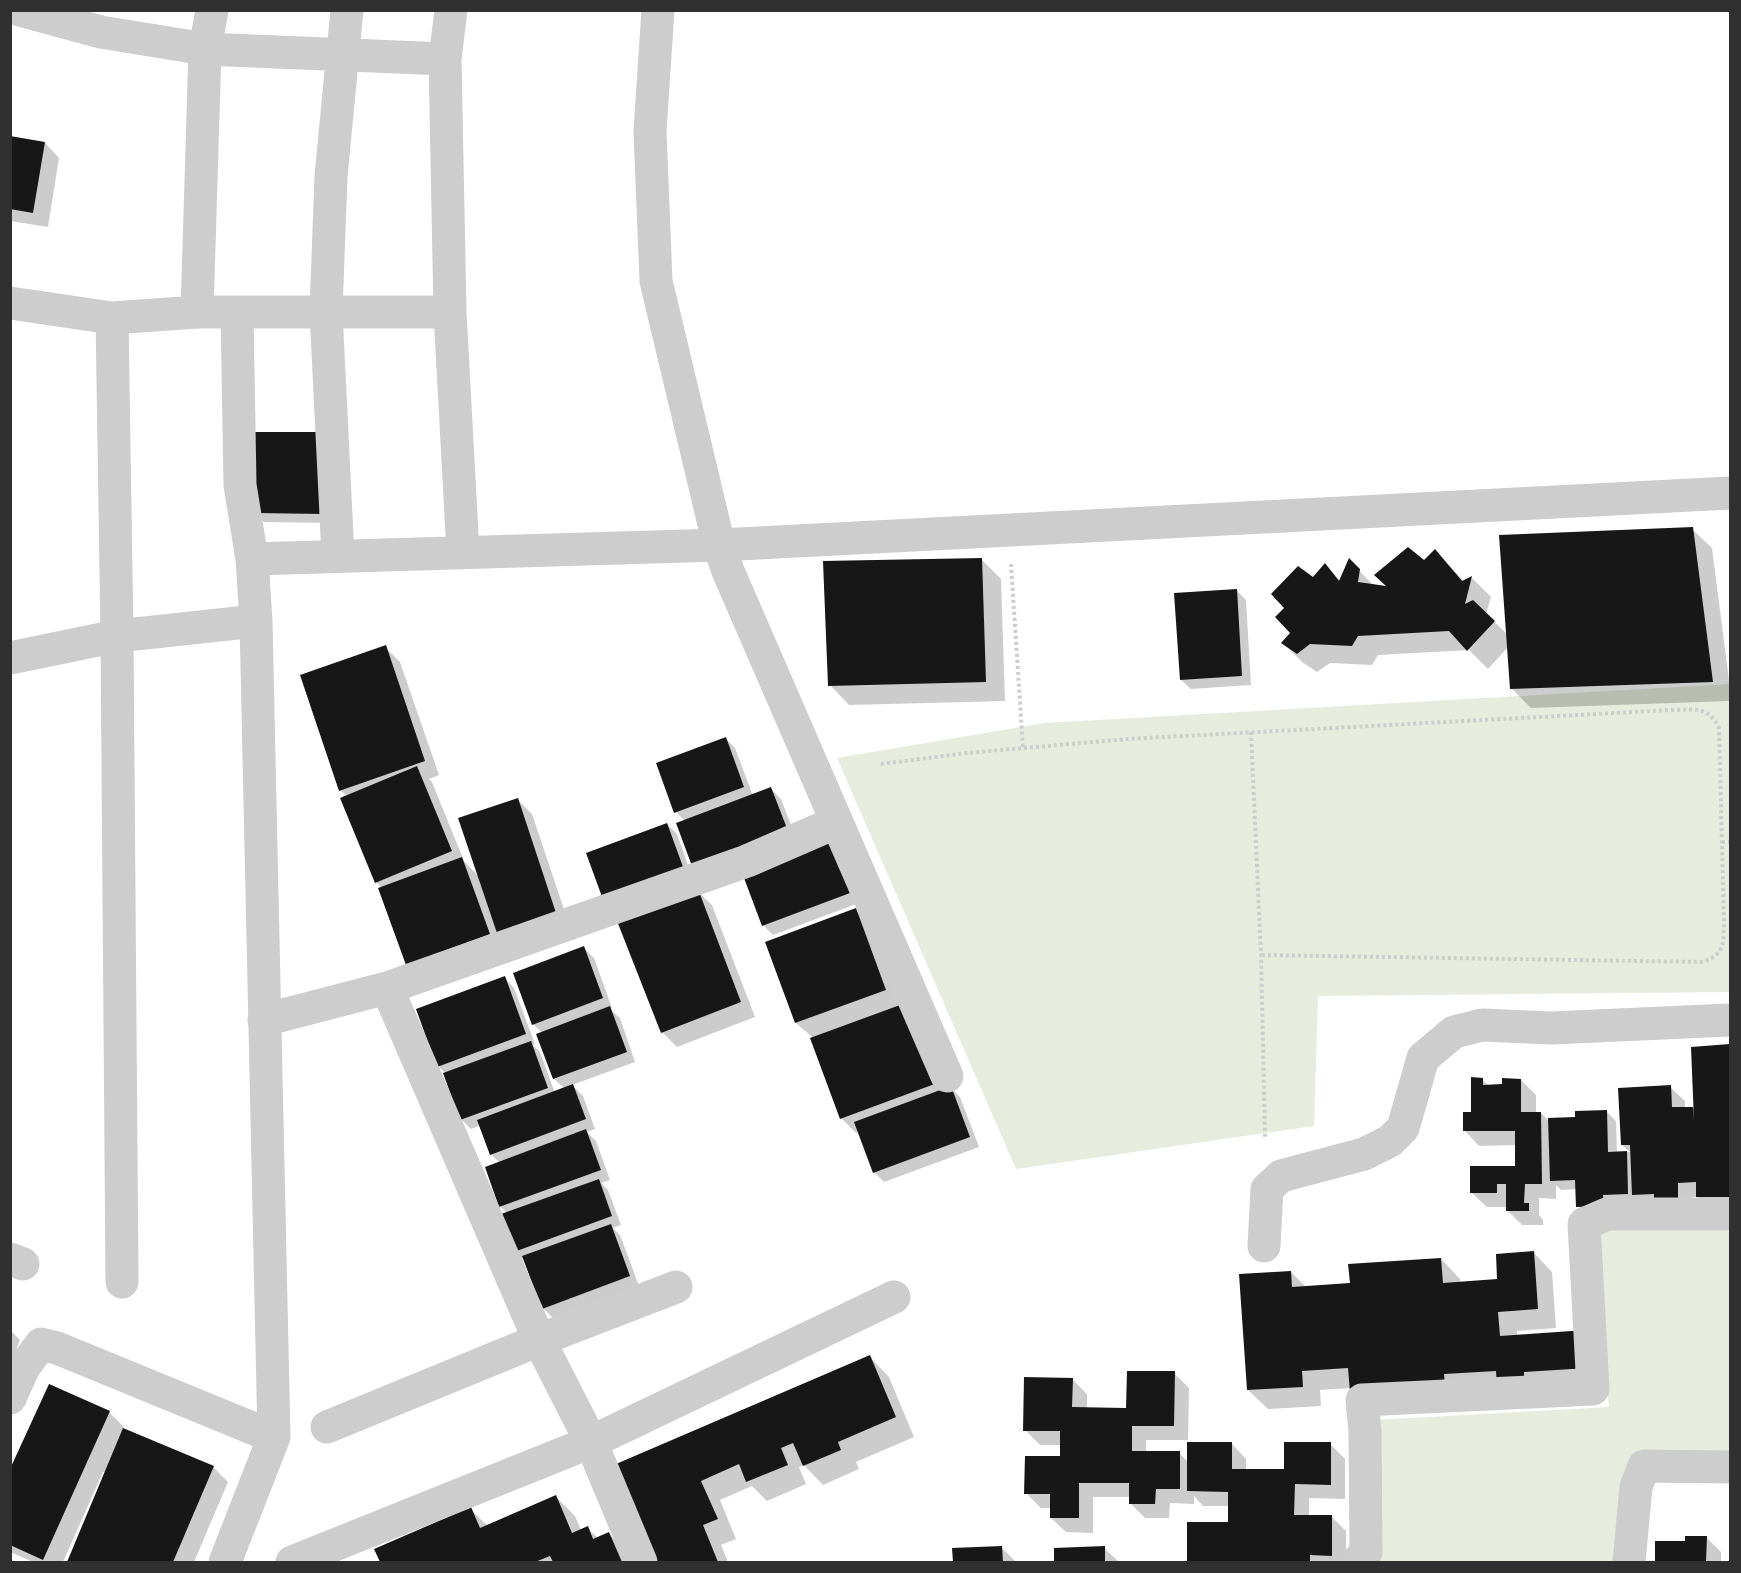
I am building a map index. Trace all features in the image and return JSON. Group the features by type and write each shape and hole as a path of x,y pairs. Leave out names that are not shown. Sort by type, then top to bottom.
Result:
{"street":[{"path":"20,10 103,21 205,49 446,59"},
{"path":"197,312 205,49 212,10"},
{"path":"338,556 327,312 331,177 347,10"},
{"path":"451,10 446,59 450,312 463,553"},
{"path":"658,10 650,131 656,281 719,545 728,571 947,1076"},
{"path":"10,303 112,318 197,312 450,312"},
{"path":"225,1563 274,1437 256,621 252,559 240,485 237,312"},
{"path":"112,318 122,1282"},
{"path":"252,559 719,545 1731,492"},
{"path":"10,658 117,636 256,621"},
{"path":"264,1020 387,988 747,861 837,822"},
{"path":"387,988 538,1340 591,1442 641,1563"},
{"path":"1264,1246 1267,1189 1281,1176 1364,1154 1390,1141 1403,1128 1423,1058 1454,1032 1482,1025 1551,1028 1731,1020"},
{"path":"1357,1563 1366,1552 1365,1431 1362,1400 1593,1389 1584,1224 1607,1214 1731,1214"},
{"path":"327,1427 538,1340 675,1287"},
{"path":"292,1563 591,1442 894,1297"},
{"path":"10,1398 24,1367 41,1344 57,1348 274,1437"},
{"path":"1629,1563 1636,1487 1644,1466 1731,1467"}],"path":[{"path":"1009,530 1023,748"},
{"path":"881,765 967,753 1127,739 1671,710 1702,711 1713,717 1719,728 1724,920 1723,947 1716,957 1703,962 1260,956"},
{"path":"1251,732 1265,1137"},
{"path":"1722,842 1731,842"}],"green space":[{"path":"1730,684 1730,992 1318,996 1314,1126 1016,1169 837,758 1045,723"},
{"path":"1730,1224 1730,1475 1627,1477 1615,1562 1360,1562 1356,1421 1609,1407 1592,1228"}],"building":[{"path":"10,136 45,142 33,213 10,209"},
{"path":"252,432 324,432 324,514 253,513"},
{"path":"1693,527 1713,682 1510,689 1499,535"},
{"path":"1408,547 1424,560 1435,549 1462,581 1472,576 1465,604 1473,600 1495,621 1467,651 1449,631 1358,636 1352,646 1310,644 1297,654 1281,643 1290,633 1275,617 1284,608 1271,594 1298,566 1313,577 1325,563 1339,581 1349,558 1360,569 1358,582 1386,586 1374,575"},
{"path":"982,558 986,682 828,686 823,561"},
{"path":"1237,589 1242,676 1180,680 1174,593"},
{"path":"386,645 425,761 339,791 300,675"},
{"path":"726,737 744,787 674,813 656,763"},
{"path":"417,766 452,851 375,883 340,798"},
{"path":"771,787 788,831 692,866 676,823"},
{"path":"518,798 558,919 499,939 458,818"},
{"path":"667,823 686,875 605,905 586,853"},
{"path":"830,837 850,893 762,926 741,870"},
{"path":"462,857 490,934 406,965 378,888"},
{"path":"698,889 741,1002 661,1033 617,921"},
{"path":"856,908 886,990 795,1023 765,942"},
{"path":"584,946 603,998 532,1025 513,973"},
{"path":"505,976 526,1034 437,1067 416,1009"},
{"path":"911,1001 940,1082 840,1119 810,1038"},
{"path":"610,1006 627,1052 553,1079 536,1034"},
{"path":"531,1041 548,1088 460,1120 443,1073"},
{"path":"1730,1044 1730,1197 1696,1197 1696,1182 1678,1183 1678,1200 1654,1201 1654,1194 1632,1195 1630,1145 1621,1145 1618,1088 1671,1085 1672,1107 1693,1107 1694,1121 1691,1047"},
{"path":"1471,1077 1483,1078 1483,1085 1502,1084 1502,1078 1521,1079 1521,1112 1541,1112 1542,1184 1525,1184 1524,1203 1529,1203 1529,1211 1506,1211 1506,1184 1497,1184 1497,1193 1470,1193 1470,1166 1515,1166 1515,1131 1463,1131 1463,1112 1471,1112"},
{"path":"573,1084 586,1119 490,1155 477,1120"},
{"path":"951,1086 970,1137 873,1173 854,1122"},
{"path":"1607,1110 1608,1152 1627,1151 1628,1194 1603,1195 1604,1206 1576,1207 1575,1180 1550,1181 1548,1118 1575,1117 1575,1111"},
{"path":"586,1129 601,1170 499,1207 485,1167"},
{"path":"599,1179 612,1216 514,1252 501,1214"},
{"path":"611,1224 630,1276 542,1309 522,1256"},
{"path":"1534,1251 1538,1309 1498,1312 1500,1336 1586,1330 1588,1368 1524,1372 1524,1384 1497,1386 1496,1371 1444,1374 1445,1386 1350,1392 1348,1368 1302,1371 1303,1387 1247,1390 1239,1274 1291,1271 1292,1287 1350,1283 1348,1264 1441,1258 1443,1283 1497,1279 1496,1254"},
{"path":"870,1355 896,1417 838,1442 841,1450 803,1466 793,1443 781,1448 788,1465 746,1482 739,1464 701,1481 718,1519 703,1525 718,1562 657,1562 616,1464"},
{"path":"1127,1371 1175,1371 1174,1426 1132,1426 1132,1451 1180,1451 1180,1489 1156,1489 1155,1504 1129,1504 1129,1483 1079,1483 1079,1518 1050,1518 1050,1494 1024,1494 1025,1456 1060,1456 1060,1431 1023,1431 1024,1377 1073,1378 1072,1407 1126,1408"},
{"path":"49,1384 110,1411 43,1560 10,1545 10,1469"},
{"path":"123,1428 214,1466 173,1562 67,1562"},
{"path":"1187,1442 1232,1442 1232,1469 1284,1469 1284,1442 1331,1442 1331,1485 1295,1484 1294,1515 1332,1515 1332,1556 1310,1555 1310,1562 1187,1562 1187,1522 1228,1522 1228,1492 1187,1491"},
{"path":"556,1495 572,1533 588,1526 593,1539 609,1532 622,1562 553,1562 550,1556 535,1562 380,1562 374,1549 471,1507 480,1528"},
{"path":"1685,1536 1707,1536 1706,1562 1655,1562 1655,1541 1685,1541"},
{"path":"1002,1546 1003,1562 953,1562 952,1548"},
{"path":"1105,1546 1105,1562 1054,1562 1054,1548"}]}
